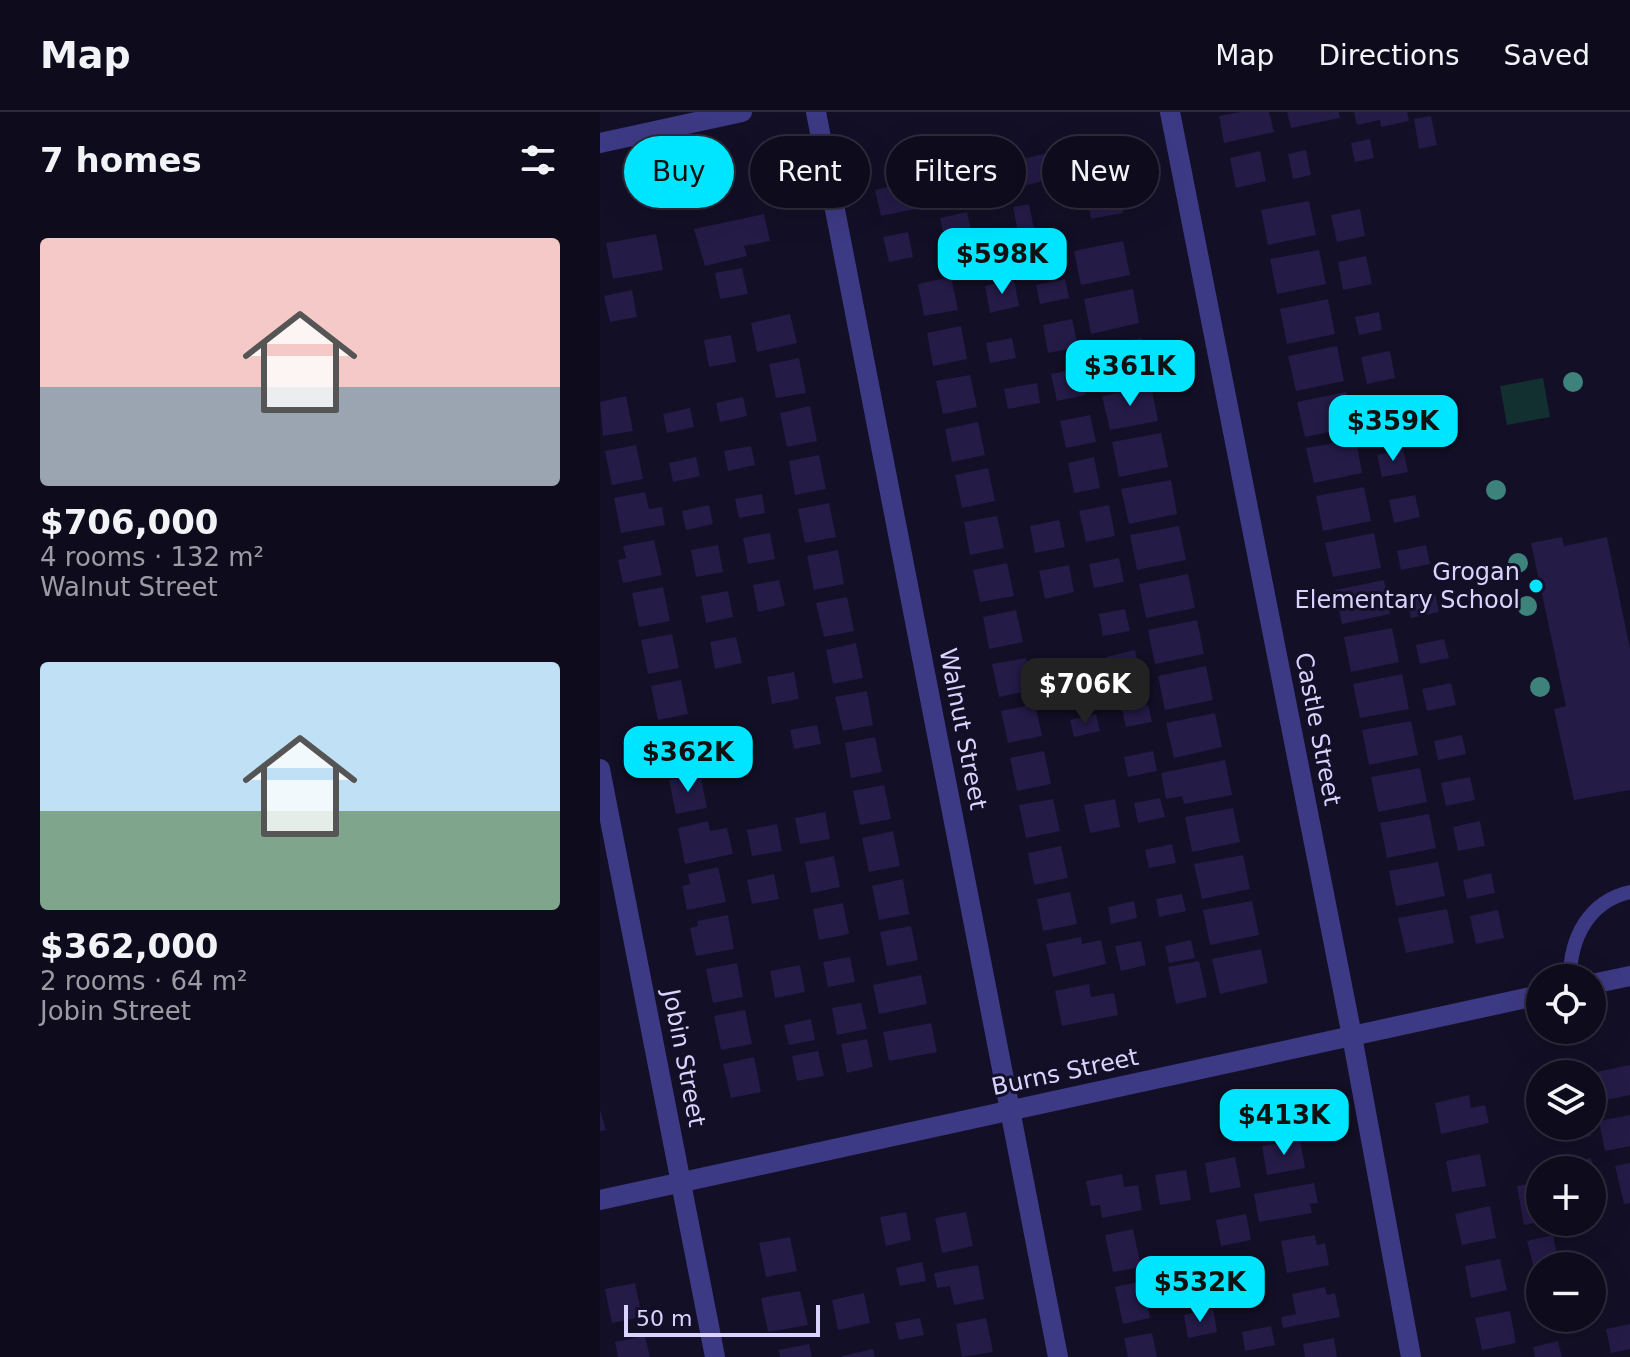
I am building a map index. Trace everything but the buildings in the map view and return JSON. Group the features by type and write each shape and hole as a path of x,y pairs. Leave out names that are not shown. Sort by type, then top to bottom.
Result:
{"street":[{"path":"600,143 742,112"},
{"name":"Walnut Street","path":"816,112 1058,1357"},
{"name":"Castle Street","path":"1170,112 1352,1036 1411,1357"},
{"name":"Jobin Street","path":"600,769 715,1357"},
{"path":"1606,981 1630,976"},
{"name":"Burns Street","path":"600,1200 1526,998"}],"lane":[{"path":"1570,964 1570,956 1593,909 1613,895 1630,892"}],"green space":[{"path":"1543,378 1550,417 1507,425 1500,386"}],"place":[{"name":"Grogan Elementary School","path":"1536,586"}]}
